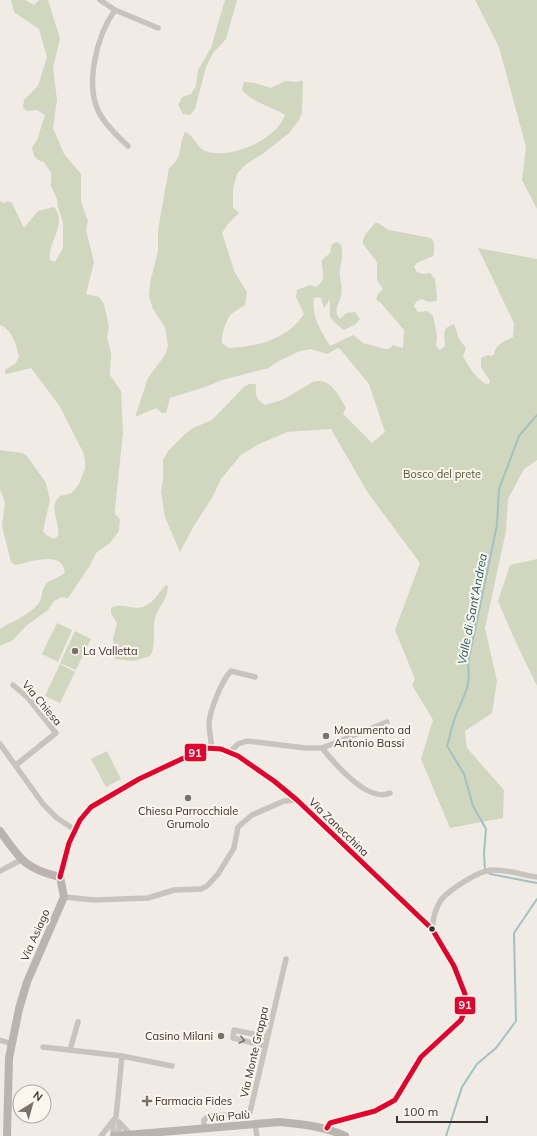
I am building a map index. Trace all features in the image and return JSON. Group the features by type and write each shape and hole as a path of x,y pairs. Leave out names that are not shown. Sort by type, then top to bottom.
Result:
{"street":[{"path":"100,0 115,10 158,28"},
{"path":"115,10 107,21 98,47 93,75 94,88 100,115 128,146"},
{"path":"212,748 209,722 216,699 226,676 231,671 236,671 255,677"},
{"name":"Via Chiesa","path":"13,685 28,698 56,732 16,765"},
{"path":"230,752 238,744 247,741 305,748 322,748 387,722"},
{"path":"0,744 43,804 57,818 75,830"},
{"path":"64,896 60,878 68,843 91,807 116,791 198,751 212,748 230,752 255,766 297,800"},
{"path":"322,748 334,763 359,785 376,795 383,797 390,794"},
{"name":"Via Zanecchina","path":"64,896 94,900 148,898 174,890 201,889 207,886 218,874 234,848 238,827 252,815 284,801 297,800 432,929 454,966 462,983 465,994 465,1010 461,1020 421,1057 395,1100 376,1111 330,1122 327,1128"},
{"path":"0,831 20,860 39,871 60,878"},
{"path":"0,871 20,860"},
{"path":"432,929 434,914 442,900 451,891 479,873 494,870 537,877"},
{"name":"Via Asiago","path":"7,1136 8,1076 12,1044 27,982 64,896"},
{"name":"Via Monte Grappa","path":"207,1129 204,1120 208,1116 248,1114 286,959"},
{"path":"70,1050 78,1022"},
{"path":"265,1046 233,1038 234,1030 268,1037"},
{"path":"0,1040 12,1044"},
{"path":"42,1047 122,1056 172,1066"},
{"path":"117,1136 113,1132 116,1120 122,1056"},
{"path":"116,1120 131,1135"},
{"path":"101,1136 116,1120"},
{"name":"Via Palù","path":"114,1136 279,1122 306,1124 327,1128 345,1136"},
{"path":"255,1125 257,1136"}],"green space":[{"path":"11,0 25,0 34,5 39,0 48,0 60,38 53,68 57,100 53,128 64,154 81,174 81,202 88,221 86,230 94,262 86,294 99,297 104,304 109,327 107,337 111,353 110,375 121,391 123,432 115,509 115,514 120,519 119,531 110,543 96,553 89,567 68,598 62,597 54,601 48,610 26,626 13,640 0,646 0,629 35,607 40,601 47,583 61,576 65,572 63,565 58,561 51,559 36,560 15,565 11,562 2,526 5,503 0,489 0,450 22,453 27,456 46,483 50,500 43,531 46,535 54,539 58,536 58,526 54,510 56,500 60,496 72,493 79,484 85,469 83,452 59,405 31,368 7,374 5,373 5,370 15,364 19,357 11,334 0,325 0,201 3,203 8,201 12,203 24,228 38,211 54,207 58,213 59,220 51,247 50,260 55,262 63,248 63,222 57,199 51,186 51,173 44,162 35,157 32,148 37,140 45,115 37,110 26,111 23,107 24,100 38,86 47,57 39,29 14,12"},
{"path":"225,0 237,0 226,39 213,53 206,67 195,109 190,115 183,114 178,105 182,97 191,94 196,86 198,70 211,48"},
{"path":"475,0 537,0 537,209 522,180 526,147 499,47"},
{"name":"Bosco del prete","path":"301,80 303,82 302,113 299,120 289,133 264,153 245,165 237,174 233,189 233,207 239,213 228,224 222,233 235,273 247,292 245,305 231,314 227,320 223,332 222,343 229,348 250,346 271,340 289,330 297,323 304,314 296,297 297,290 310,285 316,287 320,284 323,278 322,260 330,253 332,244 337,242 341,245 342,254 340,273 341,292 337,313 340,319 346,313 355,312 360,319 356,324 344,330 330,317 330,299 324,308 321,298 314,298 313,305 315,318 330,346 353,335 363,343 385,349 391,348 392,345 403,348 404,330 380,302 376,300 378,294 383,289 377,280 377,262 363,244 367,233 375,223 378,223 389,230 431,238 434,247 433,256 417,263 414,267 417,272 422,274 430,273 435,279 437,298 436,301 429,302 421,299 416,302 414,306 418,312 427,311 433,316 437,336 436,346 440,350 445,346 444,333 446,328 454,324 459,339 466,348 463,356 465,360 478,378 489,384 490,381 481,367 481,358 487,355 492,356 499,346 513,337 514,323 478,248 537,259 537,460 524,469 508,499 506,531 485,628 497,681 492,713 465,731 467,748 504,790 503,818 450,828 421,759 433,720 412,685 415,679 395,630 420,563 368,493 331,429 287,432 257,445 241,455 221,479 213,496 192,529 180,552 165,517 161,491 163,480 163,460 168,451 193,428 212,420 244,387 249,384 256,384 258,399 265,405 282,400 313,382 324,382 333,388 346,408 343,414 372,443 385,432 369,384 340,349 338,348 327,354 311,349 300,351 277,362 269,368 222,380 170,398 166,413 162,413 156,408 135,417 148,378 165,355 168,346 165,327 153,309 149,296 150,283 158,251 158,230 169,168 177,160 185,132 191,136 199,147 205,151 226,153 251,146 272,132 280,124 285,115 246,94 242,90 244,82 255,83 271,88 285,81 298,82"},
{"path":"537,559 537,686 498,601 510,565"},
{"path":"166,585 168,586 168,591 155,618 154,643 150,656 133,661 115,659 113,639 117,623 111,613 111,608 115,606 135,608 143,607 153,600"},
{"path":"57,623 72,630 58,662 42,654"},
{"name":"La Valletta","path":"75,631 91,639 76,670 60,663"},
{"path":"60,664 75,672 60,703 45,696"},
{"path":"107,751 121,779 106,787 91,759"}],"waterway":[{"name":"Valle di Sant'Andrea","path":"537,415 519,436 499,489 497,525 468,663 468,686 455,719 447,746 464,774 473,806 486,829 484,853 485,871 490,874 537,883"},
{"name":"Valle di Sant'Andrea","path":"446,1136 462,1087 477,1064 496,1048 516,1021 514,933 537,899"}],"transit line":[{"name":"91","path":"60,877 69,843 80,820 91,807 139,779 205,748 221,749 238,756 274,781 297,800 432,929 454,966 465,994 465,1010 461,1020 421,1057 395,1100 375,1111 330,1123 327,1128"}],"place":[{"name":"La Valletta","path":"75,651"},
{"name":"Monumento ad Antonio Bassi","path":"326,736"},
{"name":"Chiesa Parrocchiale Grumolo","path":"188,798"},
{"name":"Casino Milani","path":"221,1036"},
{"name":"Farmacia Fides","path":"147,1101"}]}
